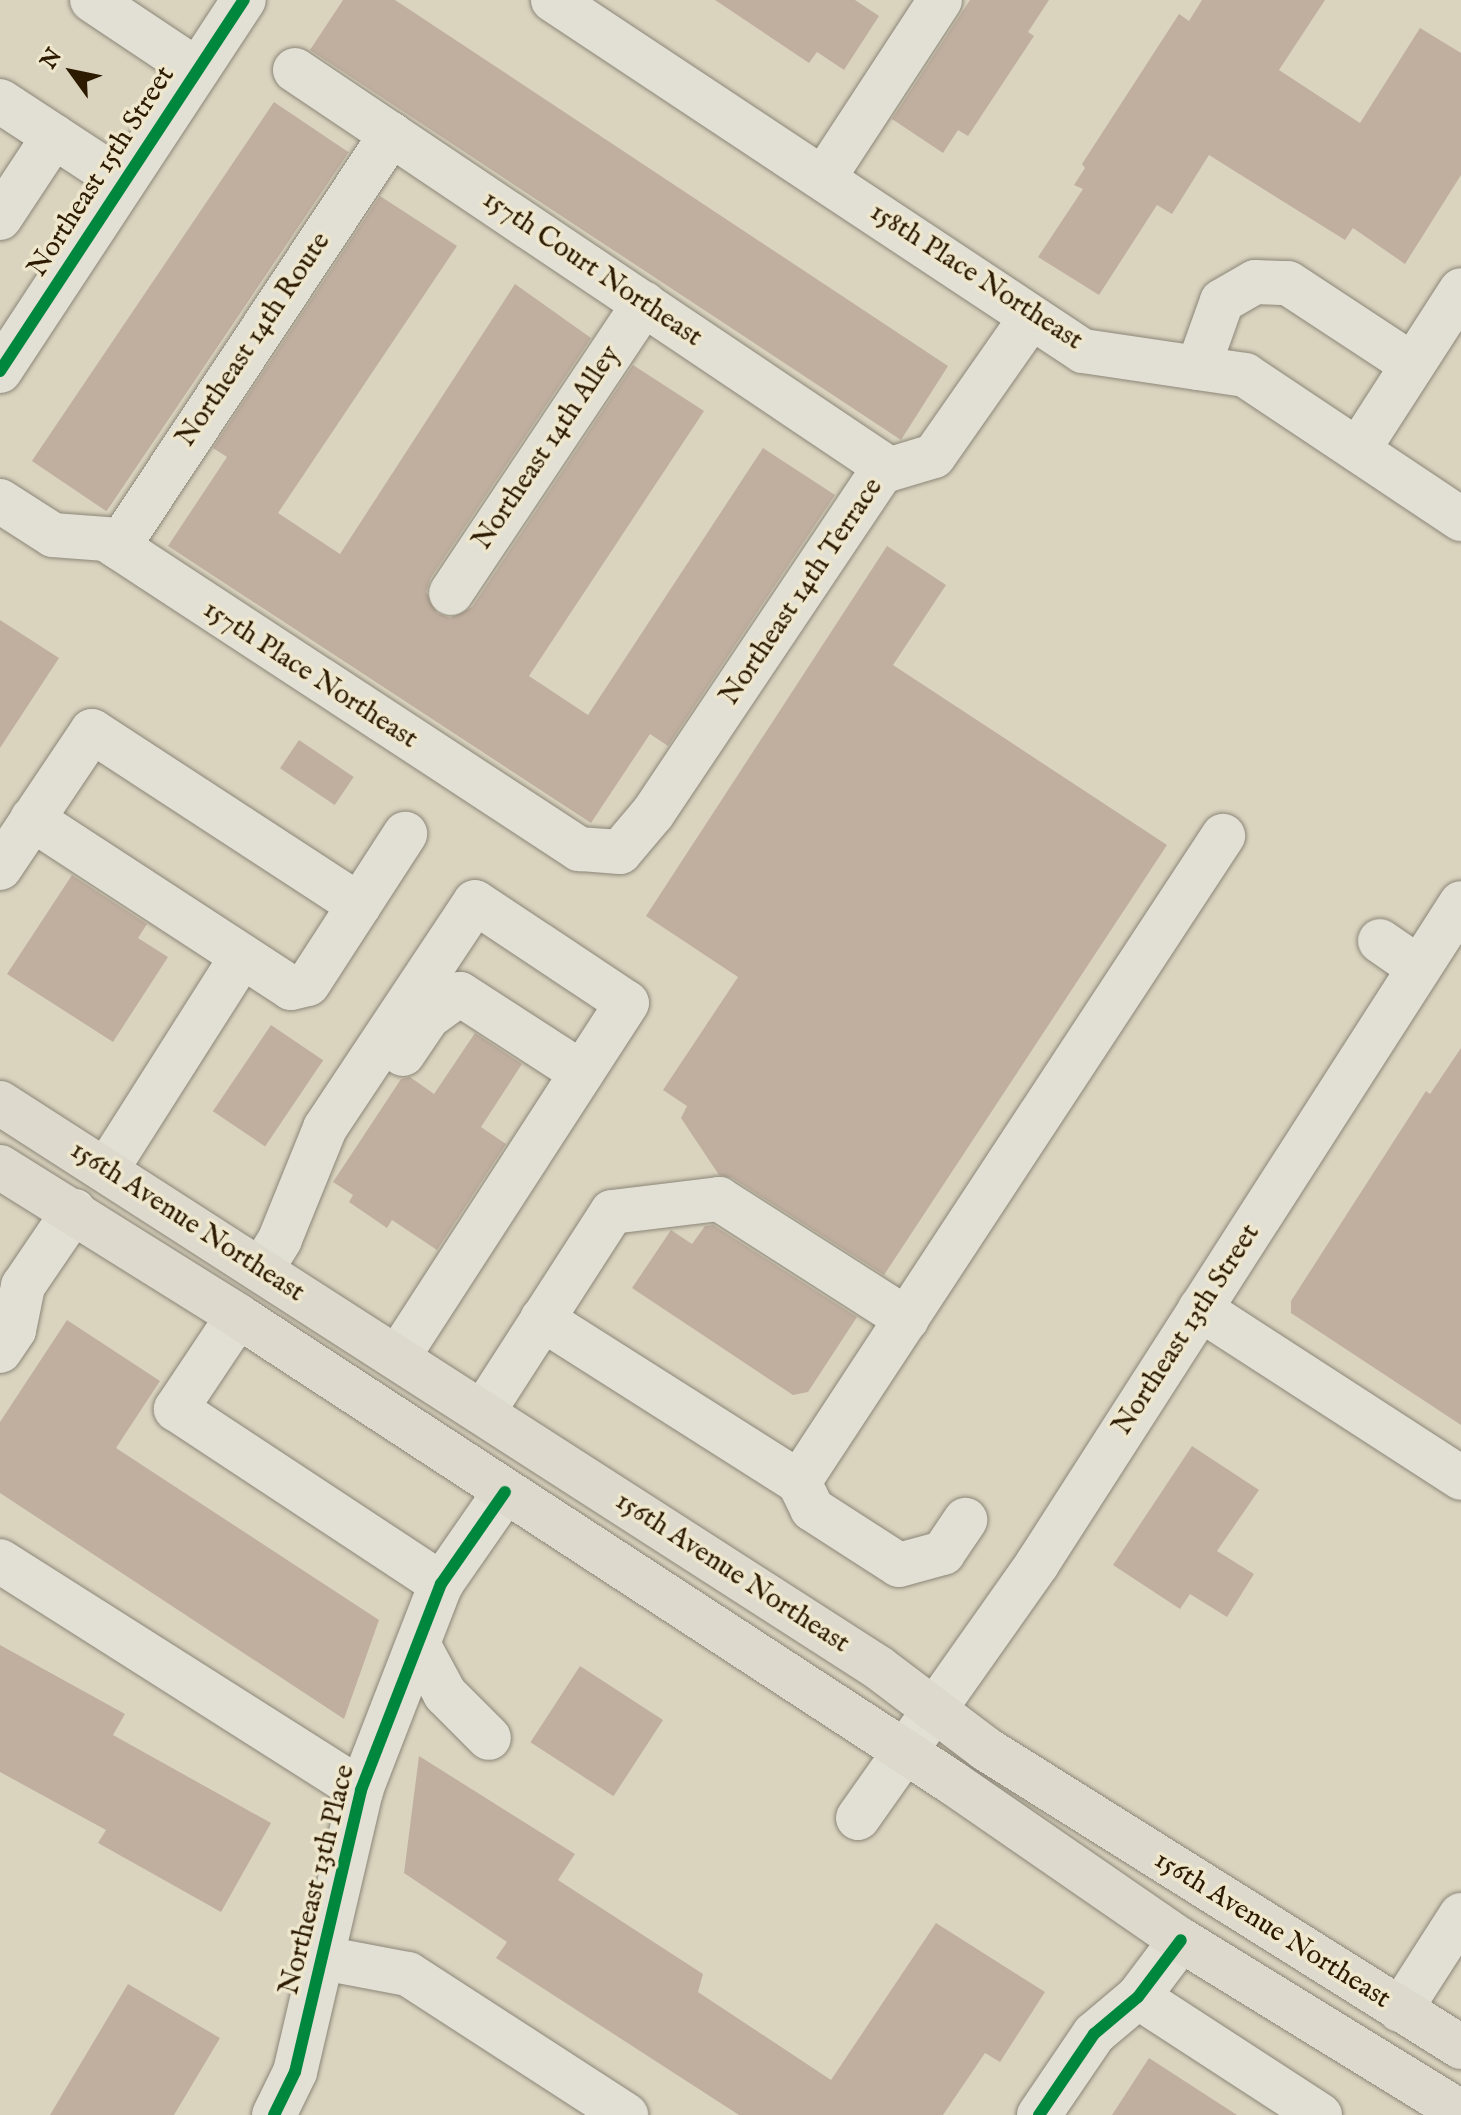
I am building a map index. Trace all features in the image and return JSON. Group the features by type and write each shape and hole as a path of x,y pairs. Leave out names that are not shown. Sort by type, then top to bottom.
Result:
{"main road":[{"name":"156th Avenue Northeast","path":"0,1103 107,1169 270,1254 398,1357 866,1659 986,1749 1461,2047"},
{"name":"156th Avenue Northeast","path":"0,1167 238,1316 904,1750 1181,1940 1461,2112"}],"street":[{"path":"92,0 197,70"},
{"name":"Northeast 15th Street","path":"0,371 244,0"},
{"name":"158th Place Northeast","path":"553,0 825,176 1030,319 1083,351 1245,375 1461,519"},
{"path":"825,176 932,3"},
{"name":"157th Court Northeast","path":"295,70 889,469"},
{"path":"0,101 124,182"},
{"name":"Northeast 14th Route","path":"118,547 391,134"},
{"path":"0,218 54,136"},
{"path":"1198,368 1222,301 1255,282 1288,283 1413,365"},
{"path":"1358,450 1461,290"},
{"name":"Northeast 14th Alley","path":"451,593 644,304"},
{"name":"Northeast 14th Terrace","path":"620,852 653,813 881,472 934,456 1030,319"},
{"name":"157th Place Northeast","path":"0,501 53,535 106,539 579,849 620,852"},
{"path":"0,868 92,731 359,905"},
{"path":"32,819 291,988 308,984 405,834"},
{"path":"799,1482 1223,836"},
{"path":"270,1254 325,1128 475,902 627,1003 398,1357"},
{"name":"Northeast 13th Street","path":"858,1818 1037,1564 1461,903"},
{"path":"1380,941 1419,968"},
{"path":"107,1169 242,956"},
{"path":"270,1254 428,1017 460,994 582,1073"},
{"path":"483,1412 612,1212 719,1199 907,1319"},
{"path":"0,1351 14,1330 8,1284 74,1211"},
{"path":"1200,1309 1461,1478"},
{"path":"238,1316 176,1409 441,1584"},
{"path":"542,1319 799,1482 812,1509 899,1565 943,1553 965,1520"},
{"name":"Northeast 13th Place","path":"274,2115 295,2072 361,1790 441,1584 505,1492"},
{"path":"0,1561 361,1790"},
{"path":"418,1644 445,1694 489,1738"},
{"path":"1400,2010 1461,1915"},
{"path":"1039,2115 1094,2034 1138,1997 1181,1940"},
{"path":"323,1958 408,1974 626,2115"},
{"path":"1138,1997 1320,2115"}],"building":[{"path":"343,0 395,0 948,366 901,440 310,50"},
{"path":"715,0 855,0 879,16 844,70 817,52 809,63"},
{"path":"970,0 1049,0 1028,32 1034,36 968,136 958,130 943,153 892,119"},
{"path":"1202,0 1325,0 1279,70 1360,123 1420,28 1461,53 1461,175 1405,264 1353,228 1345,240 1209,155 1172,214 1157,205 1099,295 1038,257 1083,189 1074,185 1085,168 1082,164 1179,14 1189,21"},
{"path":"274,102 349,152 106,511 32,461"},
{"path":"380,196 457,246 278,513 340,554 515,284 591,338 430,579 426,592 437,613 450,618 472,607 633,365 704,411 529,676 588,715 763,448 835,495 668,746 650,734 591,823 168,546 227,457 213,448"},
{"path":"887,546 946,585 893,665 1167,845 884,1275 732,1178 719,1175 681,1118 687,1106 663,1090 738,977 646,916"},
{"path":"0,620 59,658 0,748"},
{"path":"299,740 354,777 335,805 280,768"},
{"path":"72,875 147,924 138,938 168,957 113,1042 7,974"},
{"path":"271,1025 323,1060 265,1146 213,1111"},
{"path":"475,1033 522,1064 481,1127 506,1144 437,1250 392,1220 387,1228 349,1202 353,1195 333,1182 401,1079 410,1077 434,1094"},
{"path":"1461,1048 1461,1425 1291,1313 1291,1301 1426,1091 1430,1094"},
{"path":"713,1225 857,1317 808,1392 793,1395 632,1288 671,1230 692,1244 705,1226"},
{"path":"67,1320 160,1381 116,1448 379,1620 344,1719 0,1493 0,1422"},
{"path":"1192,1446 1259,1490 1217,1551 1254,1574 1227,1617 1190,1594 1180,1609 1113,1565"},
{"path":"0,1645 125,1714 113,1735 271,1823 221,1912 98,1843 106,1830 0,1772"},
{"path":"580,1666 663,1720 613,1796 530,1742"},
{"path":"419,1756 575,1854 558,1880 703,1974 698,1992 831,2080 936,1923 1045,1992 1000,2062 985,2053 943,2115 739,2115 496,1958 507,1942 404,1873"},
{"path":"128,1984 220,2038 174,2115 50,2115"},
{"path":"1149,2058 1237,2115 1112,2115"}],"cycle path":[{"path":"0,371 244,0"},
{"path":"274,2115 295,2072 361,1790 441,1584 505,1492"},
{"path":"1039,2115 1094,2034 1138,1997 1181,1940"}]}
